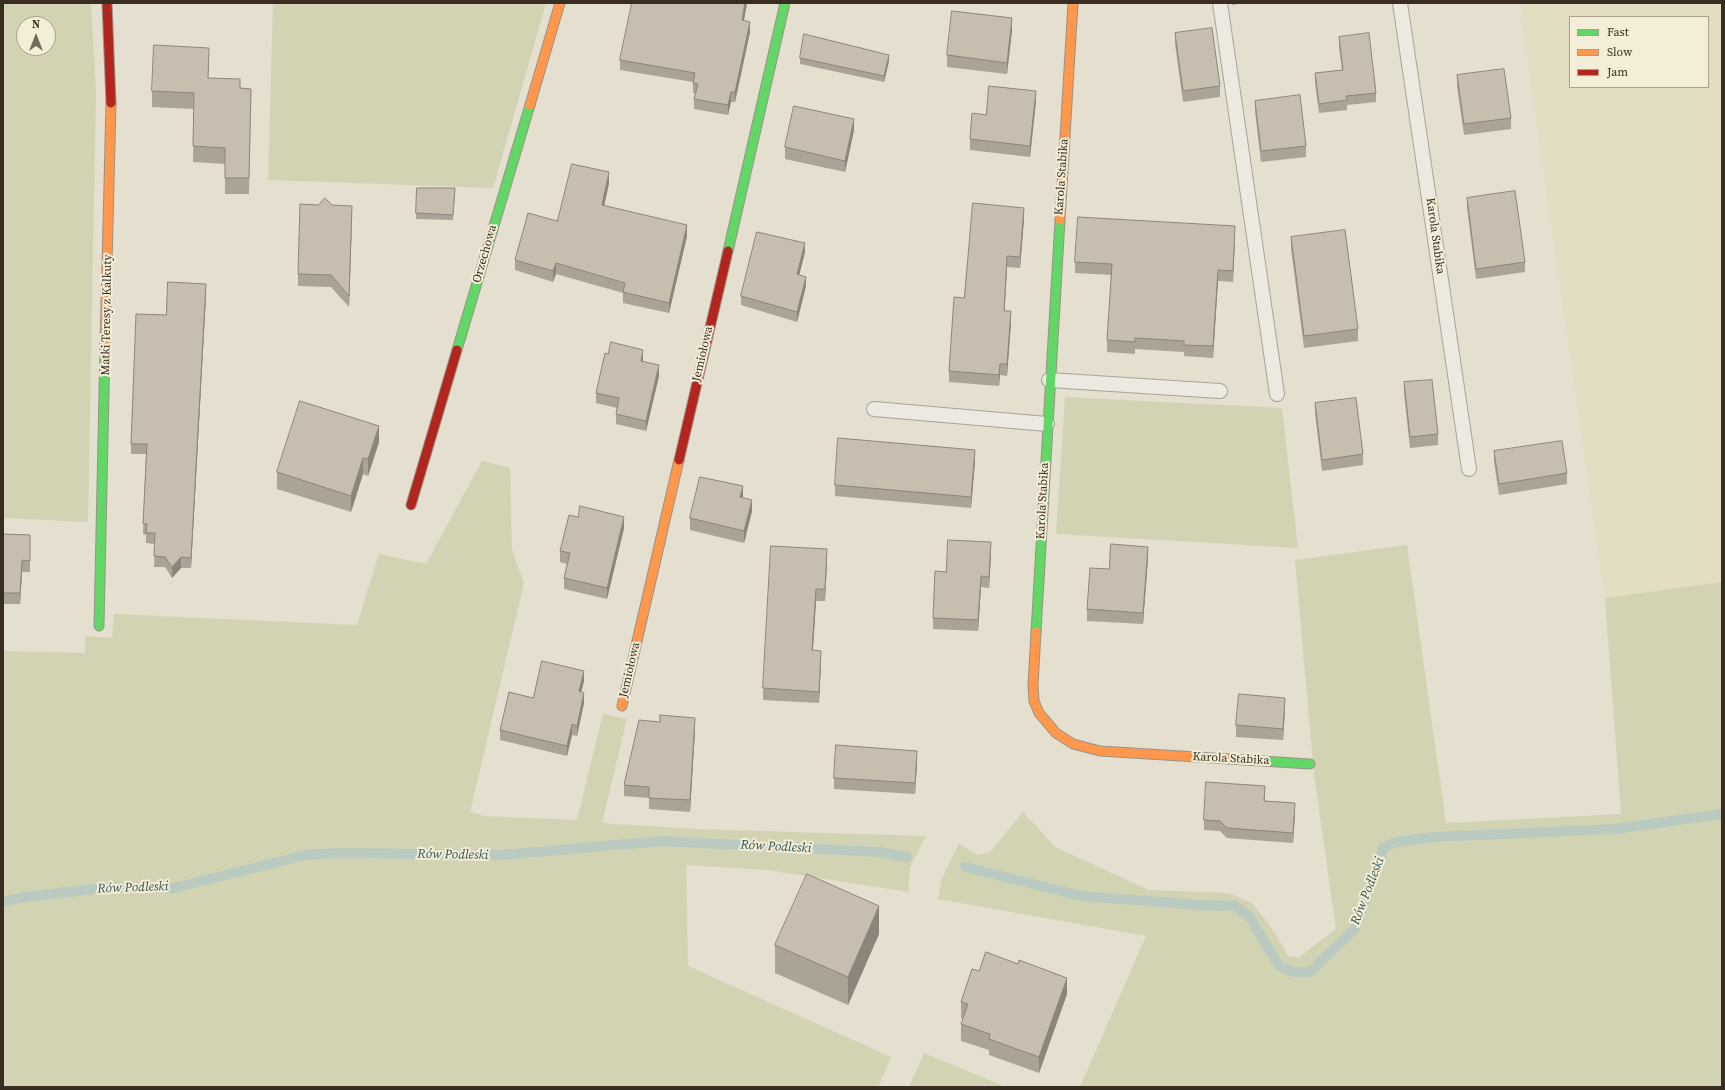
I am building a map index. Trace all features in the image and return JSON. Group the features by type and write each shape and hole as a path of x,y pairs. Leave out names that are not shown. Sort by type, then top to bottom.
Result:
{"street":[{"name":"Matki Teresy z Kalkuty","path":"99,626 110,120 107,3"},
{"name":"Orzechowa","path":"411,505 560,3"},
{"name":"Jemiołowa","path":"622,706 785,3"},
{"name":"Karola Stabika","path":"1073,3 1049,380 1033,685 1034,701 1039,713 1056,733 1073,744 1100,751 1310,764"}],"lane":[{"path":"1220,3 1277,394"},
{"name":"Karola Stabika","path":"1400,3 1469,469"},
{"path":"1049,380 1220,391"},
{"path":"874,409 1047,424"}],"shaded area":[{"path":"1525,3 1722,3 1722,582 1605,598 1520,5"}],"green space":[{"path":"3,3 91,3 96,91 88,522 3,518"},
{"path":"273,3 546,3 493,188 268,180"},
{"path":"1065,397 1282,408 1298,548 1056,534"},
{"path":"482,461 510,468 512,550 524,583 470,812 485,816 577,820 603,714 627,719 602,823 696,829 926,836 910,868 908,892 767,870 686,865 688,966 891,1057 878,1087 3,1087 3,651 85,653 85,636 112,638 114,614 357,625 379,554 426,564"},
{"path":"1407,545 1446,823 1621,814 1605,598 1722,582 1722,1087 1080,1087 1146,936 938,899 942,878 959,843 977,855 990,852 1023,812 1055,847 1149,890 1229,893 1252,903 1271,927 1288,956 1298,958 1336,929 1314,774 1295,560"},
{"path":"924,1053 1006,1087 909,1087"}],"building":[{"path":"632,3 745,3 742,20 750,22 735,92 731,92 728,105 694,99 698,84 693,83 695,73 620,60"},
{"path":"952,11 1012,18 1007,63 947,55"},
{"path":"1212,28 1220,86 1183,91 1175,33"},
{"path":"1369,33 1376,93 1346,96 1347,100 1319,104 1315,73 1343,70 1339,37"},
{"path":"804,34 889,55 884,76 800,58"},
{"path":"154,45 209,48 208,78 240,79 240,88 251,89 249,178 225,178 225,148 193,146 194,93 152,91"},
{"path":"1504,69 1511,118 1464,124 1457,75"},
{"path":"989,86 1036,91 1030,146 970,139 972,113 986,115"},
{"path":"1300,95 1306,146 1261,151 1255,101"},
{"path":"794,106 854,119 845,161 785,147"},
{"path":"572,164 609,172 602,205 687,225 669,303 623,292 625,283 556,263 553,271 515,260 528,213 557,221"},
{"path":"417,188 455,188 453,215 416,213"},
{"path":"1515,191 1525,262 1476,269 1467,198"},
{"path":"325,198 332,205 352,206 349,296 331,275 298,274 300,204 318,205"},
{"path":"973,203 1024,208 1020,257 1007,256 1004,311 1011,311 1007,364 1000,364 999,375 949,371 954,297 964,298"},
{"path":"1078,217 1235,226 1233,271 1218,270 1213,346 1184,345 1184,341 1135,338 1135,342 1107,340 1112,264 1075,262"},
{"path":"1345,230 1358,329 1304,336 1291,237"},
{"path":"757,232 805,243 797,274 806,277 797,312 741,296"},
{"path":"168,282 206,284 191,558 181,557 172,567 165,557 154,556 155,533 146,533 147,524 143,524 147,444 131,444 136,314 166,315"},
{"path":"611,342 643,350 641,361 659,365 646,421 616,414 619,398 596,393 605,353 608,354"},
{"path":"1432,380 1438,434 1410,437 1404,382"},
{"path":"1356,398 1363,454 1322,460 1315,403"},
{"path":"300,401 379,426 368,459 363,458 351,496 277,472"},
{"path":"838,438 975,450 971,497 835,485"},
{"path":"1562,441 1567,473 1499,484 1494,451"},
{"path":"700,477 743,486 740,497 752,500 744,531 690,518"},
{"path":"580,506 624,517 607,588 564,578 570,553 560,551 569,515 578,517"},
{"path":"3,534 30,535 30,561 22,560 20,593 3,593"},
{"path":"948,540 991,542 989,577 981,576 978,620 933,618 935,571 946,572"},
{"path":"1111,544 1148,547 1143,613 1087,609 1090,568 1109,569"},
{"path":"771,546 827,549 825,589 816,589 812,650 821,651 819,692 763,688"},
{"path":"542,661 584,671 579,691 584,693 577,726 572,724 567,746 500,730 509,692 533,698"},
{"path":"1239,694 1285,698 1283,729 1236,725"},
{"path":"660,715 695,718 690,800 649,798 649,787 624,785 639,720 660,722"},
{"path":"836,745 917,751 915,783 834,778"},
{"path":"1206,782 1265,786 1264,801 1295,803 1293,833 1227,828 1220,821 1204,820"},
{"path":"807,874 879,906 848,977 775,945"},
{"path":"986,952 1018,964 1019,960 1067,978 1039,1057 989,1039 990,1034 961,1024 968,1004 961,1002 972,969 979,971"}],"waterway":[{"name":"Rów Podleski","path":"965,867 1081,896 1199,905 1235,906 1249,916 1279,966 1293,972 1310,972 1355,928 1384,847 1396,842 1434,837 1615,829 1722,814"},
{"name":"Rów Podleski","path":"3,902 24,897 112,887 174,888 306,855 339,853 502,855 662,841 880,852 907,857"}],"traffic: fast":[{"path":"728,251 785,3"},
{"path":"457,350 530,105"},
{"path":"1036,632 1060,220"},
{"path":"99,626 105,345"},
{"path":"1245,760 1310,764"}],"traffic: slow":[{"path":"530,105 560,3"},
{"path":"1060,220 1073,3"},
{"path":"105,345 111,103"},
{"path":"622,706 679,460"},
{"path":"1036,632 1033,685 1034,701 1039,713 1056,733 1073,744 1100,751 1245,760"}],"traffic: jam":[{"path":"107,3 111,103"},
{"path":"679,460 728,251"},
{"path":"411,505 457,350"}]}
